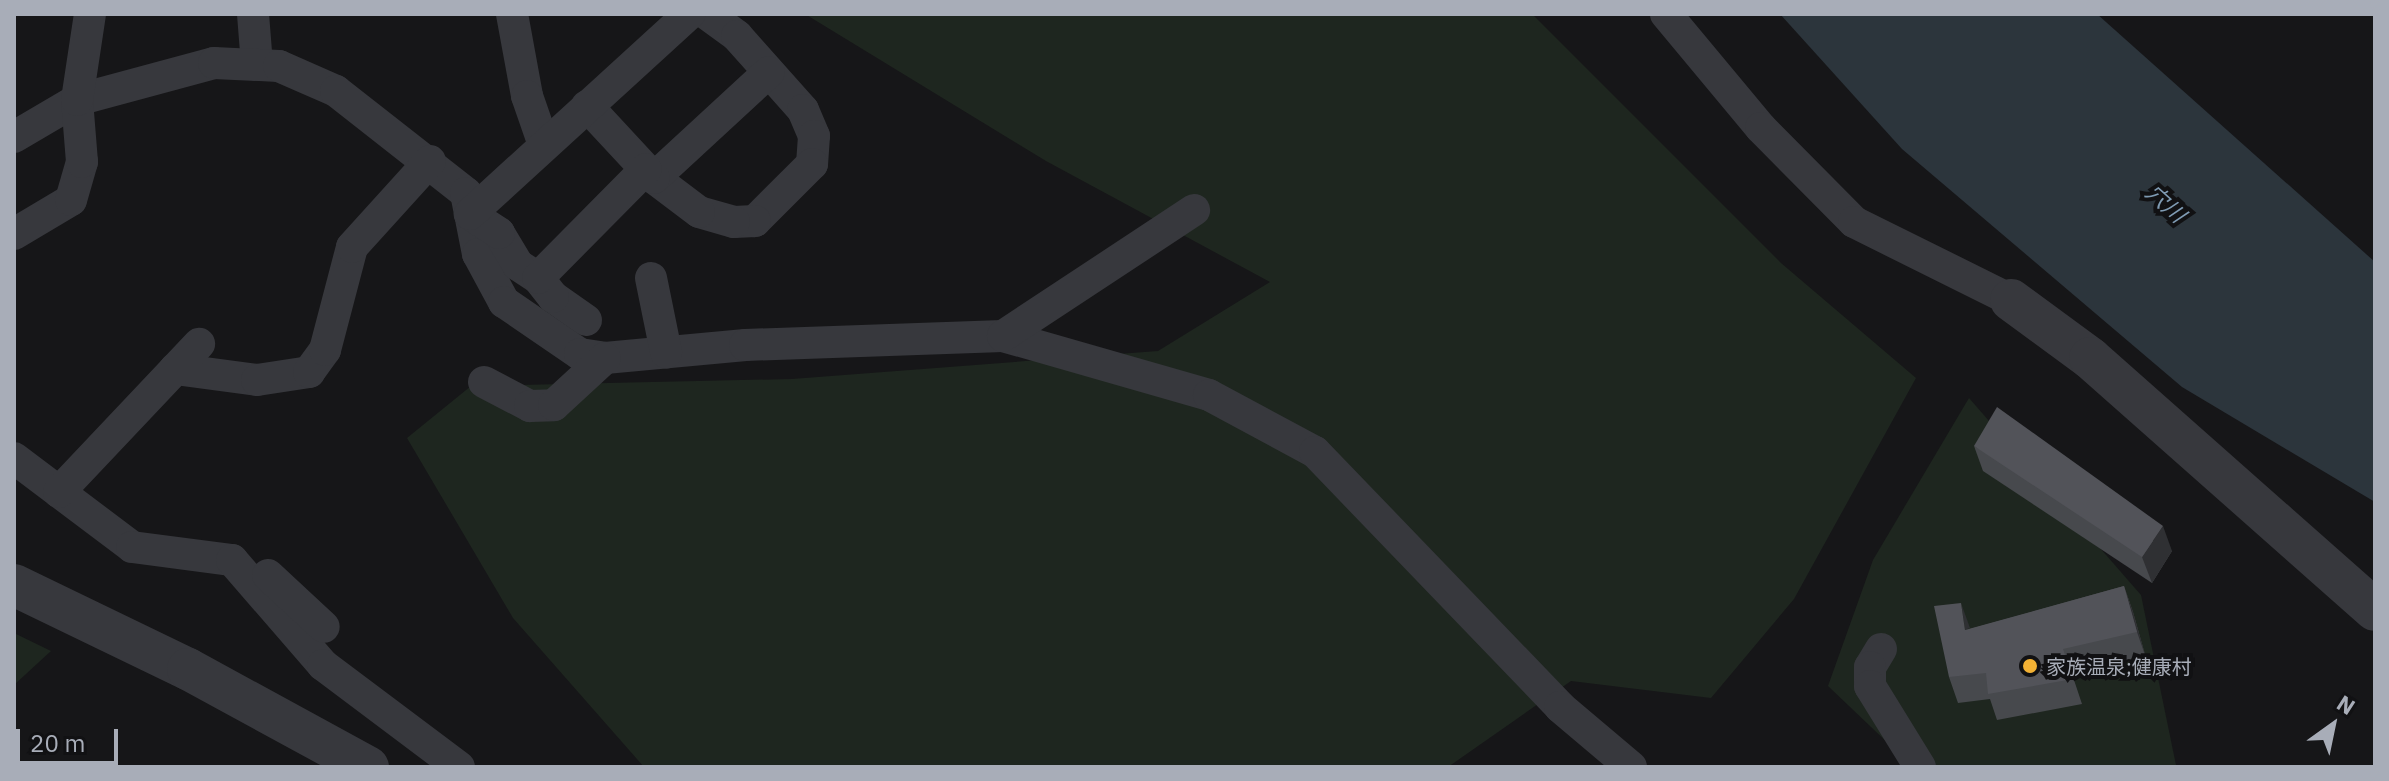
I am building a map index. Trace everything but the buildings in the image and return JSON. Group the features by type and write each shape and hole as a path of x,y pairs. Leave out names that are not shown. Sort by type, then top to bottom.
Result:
{"street":[{"path":"14,234 71,200 82,162 77,100 90,14"},
{"path":"253,14 257,65"},
{"path":"512,14 527,96 544,145"},
{"path":"470,214 689,14"},
{"path":"587,106 650,173 699,212 734,222 755,221 812,164 814,136 803,110 737,36 707,14"},
{"path":"1666,14 1761,128 1854,222 2011,300 2090,358 2375,610"},
{"path":"14,137 77,100 214,63 279,66 336,91 430,161 466,193 478,254 504,302 580,354 605,358 666,352 1003,336 1209,395 1315,452 1560,707 1631,767"},
{"path":"538,278 650,173 769,72"},
{"path":"175,369 257,380 309,372 325,350 352,247 430,161"},
{"path":"1003,336 1194,210"},
{"path":"470,214 499,233 518,265 538,278 586,320"},
{"path":"651,278 666,352"},
{"path":"59,492 199,344"},
{"path":"484,382 530,406 554,405 605,358"},
{"path":"14,458 132,547 232,560 267,574 324,627"},
{"path":"232,560 323,665 459,767"},
{"path":"14,585 188,669 368,767"},
{"path":"1881,649 1870,667 1870,686 1920,767"}],"shaded area":[{"path":"805,14 1532,14 1781,263 1916,378 1794,599 1711,698 1571,681 1448,767 644,767 513,618 407,438 471,386 792,379 1158,351 1270,282 1046,161"},
{"path":"1969,398 2141,595 2176,765 1913,767 1828,686 1873,560"},
{"path":"14,633 51,651 14,685"}],"water":[{"name":"穴川","path":"1780,14 2097,14 2375,262 2375,502 2182,387 1902,149"}],"place":[{"name":"家族温泉;健康村","path":"2030,666"}]}
